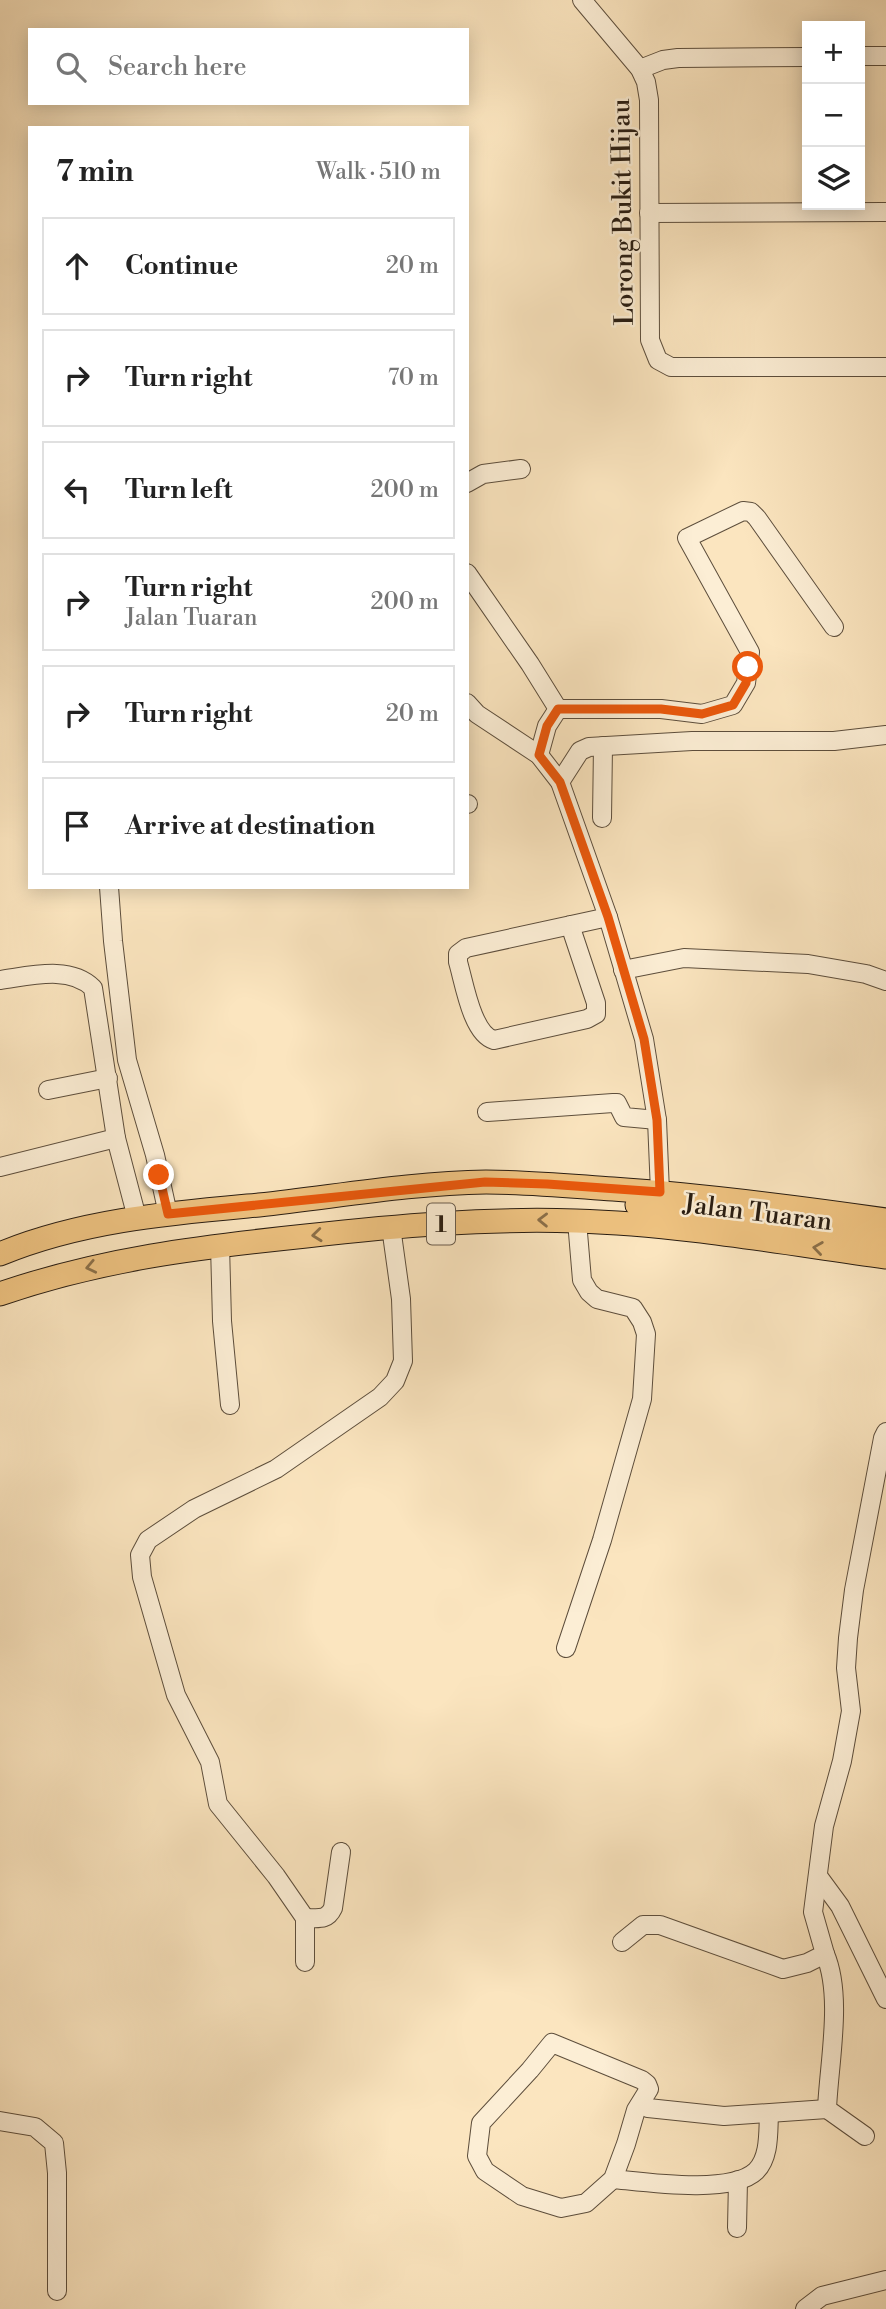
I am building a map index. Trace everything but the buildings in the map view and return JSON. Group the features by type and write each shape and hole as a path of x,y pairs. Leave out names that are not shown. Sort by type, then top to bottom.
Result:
{"main road":[{"name":"Jalan Tuaran","path":"0,1254 43,1239 168,1214 485,1182 660,1192 771,1203 886,1220"},
{"path":"575,1186 610,1203 886,1237"},
{"name":"Jalan Tuaran","path":"0,1294 83,1268 220,1245 391,1227 499,1220 646,1225 886,1257"}],"street":[{"name":"Lorong Bukit Hijau","path":"582,0 640,69 646,82 649,100 650,340 658,360 671,367 886,367"},
{"path":"865,56 886,56"},
{"path":"640,69 663,60 678,58 802,57"},
{"path":"649,213 886,212"},
{"path":"469,482 483,474 521,469"},
{"path":"558,709 661,709 702,714 733,705 746,683 750,652 687,538 743,511 751,512 757,518 834,627"},
{"path":"469,576 558,709"},
{"path":"539,755 547,726 558,709"},
{"path":"471,712 539,755 560,782 608,917 644,1039 657,1120 660,1192"},
{"path":"560,782 580,751 589,747 692,741 835,741 886,735"},
{"path":"602,818 603,746"},
{"path":"109,889 127,1060 155,1155 168,1214"},
{"path":"570,925 596,1003 596,1014 587,1019 494,1040 487,1038 477,1025 458,954 466,948 570,925 608,917"},
{"path":"623,970 684,958 808,964 886,981"},
{"path":"0,980 71,975 84,979 93,988 117,1138 137,1219"},
{"path":"48,1090 108,1079"},
{"path":"487,1112 617,1103 624,1117 657,1120"},
{"path":"0,1167 117,1138"},
{"path":"565,1648 602,1540 642,1399 646,1334 633,1308 597,1299 582,1280 577,1221"},
{"path":"305,1962 305,1919 218,1804 210,1762 176,1695 142,1577 140,1555 148,1539 194,1508 276,1469 380,1396 395,1381 403,1361 401,1299 391,1227"},
{"path":"220,1245 222,1321 230,1405"},
{"path":"827,2109 835,1999 832,1971 813,1912 824,1826 842,1761 851,1711 846,1668 853,1590 886,1432"},
{"path":"305,1919 330,1916 341,1852"},
{"path":"818,1876 840,1906 886,1999"},
{"path":"622,1942 643,1925 660,1925 783,1969 807,1963 825,1954"},
{"path":"552,2043 647,2084 649,2089 636,2110 613,2179 586,2203 561,2208 522,2196 485,2171 477,2156 481,2123 552,2043"},
{"path":"641,2105 724,2116 827,2109 865,2136"},
{"path":"613,2179 691,2186 738,2180 756,2172 768,2148 769,2114"},
{"path":"0,2121 35,2127 54,2143 57,2173 57,2291"},
{"path":"737,2228 738,2180"},
{"path":"805,2309 822,2296 886,2280"}],"route":[{"path":"159,1175 168,1214 485,1182 660,1192 657,1120 644,1039 608,917 560,782 539,755 547,726 558,709 661,709 702,714 733,705 746,683 748,667"}]}
